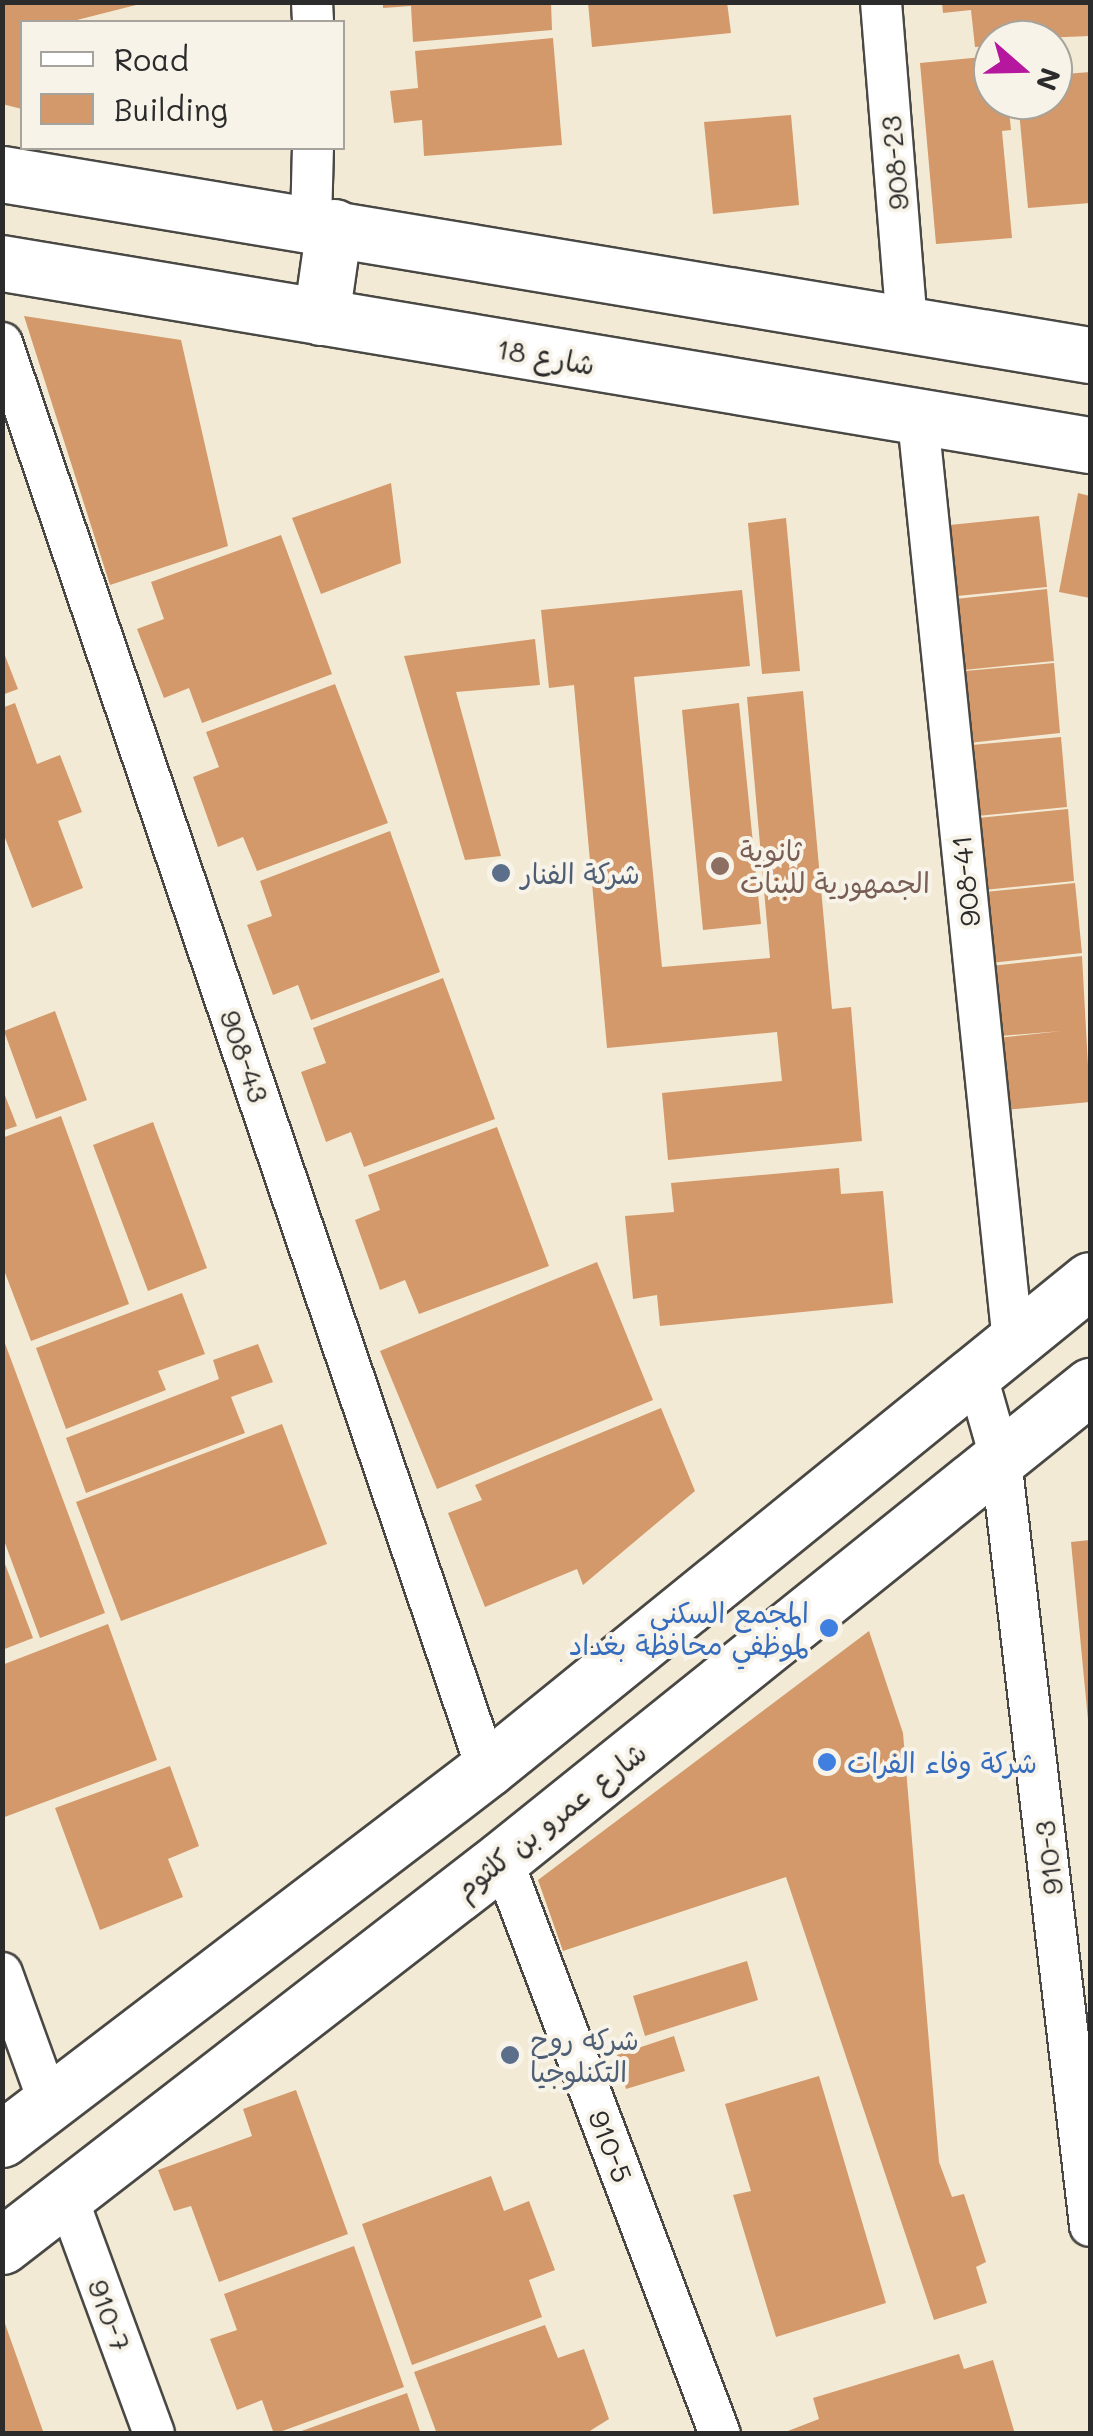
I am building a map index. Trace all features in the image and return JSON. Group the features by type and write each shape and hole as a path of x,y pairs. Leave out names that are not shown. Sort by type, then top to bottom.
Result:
{"street":[{"name":"908-23","path":"881,2 907,322"},
{"path":"313,150 322,225 321,317"},
{"path":"2,174 1090,355"},
{"name":"شارع 18","path":"2,264 918,420 1090,444"},
{"name":"908-43","path":"2,343 487,1769"},
{"name":"908-41","path":"918,420 994,1358"},
{"path":"2,2138 487,1769 1090,1280"},
{"name":"910-3","path":"994,1358 1001,1460 1090,2226"},
{"name":"شارع عمرو بن كلثوم","path":"2,2246 502,1859 1090,1386"},
{"name":"910-5","path":"502,1859 720,2434"},
{"path":"2,1973 50,2102"},
{"name":"910-7","path":"67,2197 154,2434"}],"building":[{"path":"2,2 139,2 77,20 20,20 20,108 2,104"},
{"path":"383,2 551,2 552,30 413,42 411,6 383,8"},
{"path":"588,2 727,2 731,33 592,47"},
{"path":"942,2 1090,2 1090,36 1073,37 1073,20 973,20 973,28 971,10 943,13"},
{"path":"553,38 562,145 424,156 422,120 394,123 390,91 418,88 415,51"},
{"path":"973,58 973,120 1010,120 1011,130 1002,131 1012,238 936,244 920,63"},
{"path":"1090,72 1090,203 1028,208 1020,120 1073,120 1073,73"},
{"path":"791,115 799,205 713,214 704,122"},
{"path":"24,316 181,340 228,546 110,585"},
{"path":"391,483 401,563 321,594 292,518"},
{"path":"1078,493 1090,496 1090,598 1059,592"},
{"path":"1039,516 1047,587 947,597 940,526"},
{"path":"786,518 800,671 762,674 748,523"},
{"path":"281,535 332,674 202,723 189,688 164,698 137,629 164,619 151,582"},
{"path":"1047,589 1054,661 954,671 946,600"},
{"path":"742,590 750,666 634,677 662,967 770,958 747,697 803,691 832,1009 851,1007 862,1141 668,1160 662,1093 782,1081 777,1032 607,1048 574,685 549,688 541,610"},
{"path":"535,639 540,685 456,692 501,856 465,860 404,656"},
{"path":"2,648 18,689 2,695"},
{"path":"1054,663 1060,733 960,744 954,672"},
{"path":"335,684 388,823 257,871 243,837 218,847 193,777 219,767 206,732"},
{"path":"15,703 37,764 60,755 82,812 58,821 83,888 32,908 2,830 2,708"},
{"path":"739,703 761,924 703,930 682,710"},
{"path":"1061,737 1067,807 967,817 961,746"},
{"path":"1068,809 1074,881 974,891 968,819"},
{"path":"390,831 440,972 311,1020 298,985 273,995 247,925 272,916 260,881"},
{"path":"1075,883 1082,953 981,964 975,893"},
{"path":"1082,956 1090,1102 995,1111 989,1039 1062,1031 988,1037 982,967"},
{"path":"443,978 495,1119 364,1167 351,1132 326,1142 301,1072 326,1063 313,1028"},
{"path":"55,1011 87,1100 36,1119 4,1031"},
{"path":"2,1088 17,1126 2,1131"},
{"path":"61,1116 129,1304 31,1341 2,1265 2,1138"},
{"path":"153,1122 207,1268 148,1291 93,1145"},
{"path":"497,1127 549,1266 419,1314 405,1280 380,1290 355,1220 380,1210 368,1175"},
{"path":"839,1168 841,1194 883,1191 893,1303 660,1326 657,1295 633,1299 625,1216 674,1212 671,1183"},
{"path":"597,1262 653,1400 437,1489 380,1351"},
{"path":"182,1293 205,1354 158,1371 166,1390 66,1429 36,1348"},
{"path":"3,1338 105,1613 40,1638 2,1535"},
{"path":"258,1344 273,1382 231,1397 245,1433 86,1493 66,1438 219,1379 213,1360"},
{"path":"661,1408 695,1491 583,1585 577,1569 485,1607 448,1513 482,1500 475,1485"},
{"path":"282,1424 327,1544 121,1621 76,1502"},
{"path":"1090,1540 1090,1720 1088,1720 1071,1542"},
{"path":"2,1556 33,1638 2,1650"},
{"path":"108,1624 157,1760 2,1818 2,1665"},
{"path":"869,1631 903,1733 939,2162 952,2197 964,2194 986,2262 976,2267 987,2303 934,2320 786,1877 563,1951 538,1880"},
{"path":"170,1766 199,1846 168,1859 183,1897 100,1930 55,1808"},
{"path":"747,1961 758,2000 645,2036 633,1996"},
{"path":"674,2036 685,2071 626,2089 617,2055"},
{"path":"819,2076 886,2303 776,2337 733,2195 751,2191 725,2104"},
{"path":"296,2090 348,2234 219,2282 191,2206 174,2211 158,2170 252,2136 243,2109"},
{"path":"491,2176 504,2211 529,2201 555,2270 529,2280 542,2317 412,2365 362,2224"},
{"path":"354,2246 404,2387 274,2434 262,2400 237,2410 210,2339 237,2330 224,2294"},
{"path":"3,2318 44,2434 2,2434"},
{"path":"545,2325 558,2358 584,2349 609,2419 585,2434 437,2434 414,2372"},
{"path":"959,2354 964,2369 993,2360 1015,2434 780,2434 819,2419 813,2398"},
{"path":"407,2393 421,2434 296,2433"}],"place":[{"name":"ثانوية الجمهورية للبنات","path":"720,866"},
{"name":"شركة الفنار","path":"501,873"},
{"name":"المجمع السكني لموظفي محافظة بغداد","path":"829,1628"},
{"name":"شركة وفاء الفرات","path":"827,1762"},
{"name":"شركه روح التكنلوجيا","path":"510,2055"}]}
